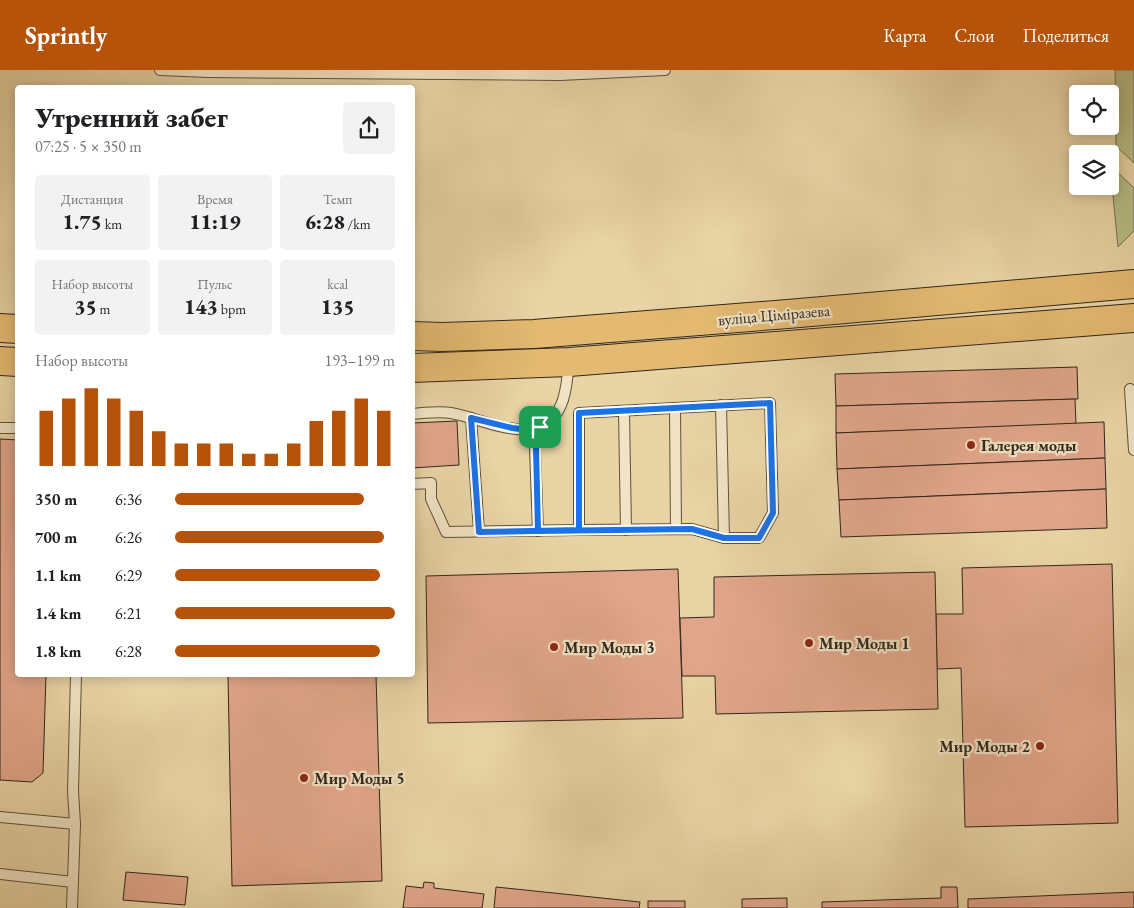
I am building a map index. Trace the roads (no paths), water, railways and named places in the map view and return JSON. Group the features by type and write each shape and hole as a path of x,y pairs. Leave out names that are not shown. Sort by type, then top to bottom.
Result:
{"main road":[{"name":"вуліца Ціміразева","path":"415,336 534,334 1134,284"},
{"name":"вуліца Ціміразева","path":"415,368 569,362 1134,318"},
{"path":"0,328 15,329"},
{"path":"0,361 15,362"}],"lane":[{"path":"160,70 218,72 560,72 665,70"},
{"path":"415,414 450,413 512,428 528,430 540,427 555,418 562,404 569,362"},
{"path":"1130,389 1134,450"},
{"path":"415,484 431,483 431,499 446,532 692,529 724,538 759,538 773,513 770,403 579,413 579,530"},
{"path":"721,405 724,538"},
{"path":"675,408 676,529"},
{"path":"624,411 626,530"},
{"path":"471,418 479,532"},
{"path":"538,531 536,448 540,427"},
{"path":"0,428 15,428"},
{"path":"72,908 75,824 73,791 76,677"},
{"path":"0,816 75,824"},
{"path":"0,874 73,882"}],"place":[{"name":"Галерея моды","path":"971,445"},
{"name":"Мир Моды 1","path":"809,643"},
{"name":"Мир Моды 3","path":"554,647"},
{"name":"Мир Моды 2","path":"1040,746"},
{"name":"Мир Моды 5","path":"304,778"}]}
